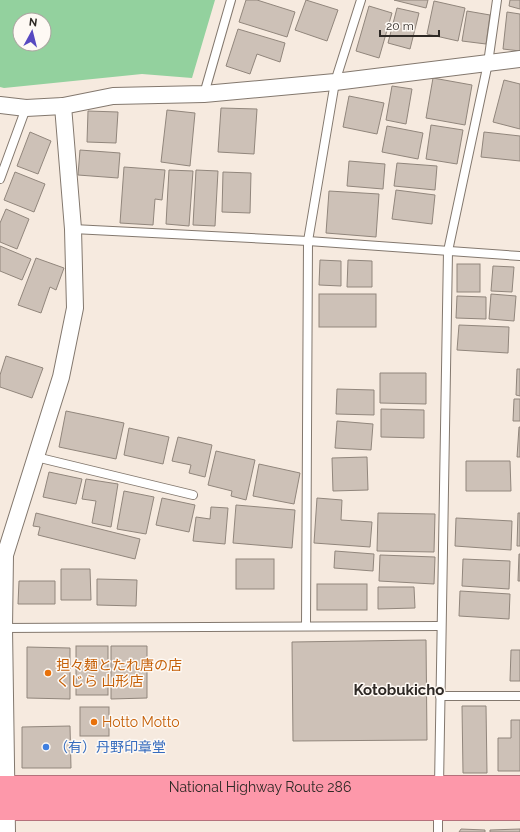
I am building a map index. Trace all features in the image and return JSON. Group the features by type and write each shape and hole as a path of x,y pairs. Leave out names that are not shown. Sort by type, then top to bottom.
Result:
{"highway":[{"name":"National Highway Route 286","path":"4,798 439,786 520,787"},
{"name":"National Highway Route 286","path":"4,798 438,809 520,809"}],"street":[{"path":"0,105 26,108 62,106 112,96 204,94 336,82 520,59"},
{"path":"8,832 4,798 2,628 5,555 61,377 75,308 73,229 62,106"}],"lane":[{"path":"204,94 231,0"},
{"path":"306,626 308,241 336,82 361,0"},
{"path":"439,786 448,251 488,63 497,0"},
{"path":"0,178 26,108"},
{"path":"73,229 308,241 520,256"},
{"path":"36,457 193,495"},
{"path":"2,628 441,626"},
{"path":"440,696 520,696"},
{"path":"438,809 438,832"}],"green space":[{"path":"0,0 215,0 192,78 142,74 4,88 0,87"}],"building":[{"path":"246,0 257,0 295,12 287,37 239,22"},
{"path":"306,0 338,10 327,41 295,30"},
{"path":"394,0 428,0 426,8"},
{"path":"510,0 520,0 520,9 509,6"},
{"path":"434,1 465,8 458,41 427,34"},
{"path":"369,6 392,13 379,58 356,51"},
{"path":"397,8 419,13 410,49 388,43"},
{"path":"467,11 490,15 486,44 462,41"},
{"path":"507,12 520,14 520,51 503,49"},
{"path":"238,29 285,43 280,62 257,54 250,74 226,66"},
{"path":"433,78 472,85 465,125 426,118"},
{"path":"504,80 520,84 520,129 493,122"},
{"path":"392,86 412,89 406,124 386,120"},
{"path":"349,96 384,103 377,134 343,127"},
{"path":"221,108 257,109 254,154 218,152"},
{"path":"167,110 195,113 190,166 161,162"},
{"path":"88,111 118,112 116,143 87,142"},
{"path":"431,125 463,130 457,164 426,159"},
{"path":"387,126 423,133 418,159 382,152"},
{"path":"30,132 51,141 38,174 17,166"},
{"path":"484,132 520,136 520,161 481,157"},
{"path":"80,150 120,153 118,178 78,175"},
{"path":"349,161 385,164 383,189 347,186"},
{"path":"397,163 437,166 435,190 394,186"},
{"path":"124,167 165,170 162,200 155,199 153,225 120,223"},
{"path":"169,170 193,171 189,226 166,224"},
{"path":"196,170 218,171 215,226 193,225"},
{"path":"15,172 45,184 34,212 4,200"},
{"path":"223,172 251,173 250,213 222,212"},
{"path":"396,190 435,195 432,224 392,219"},
{"path":"329,191 379,194 376,237 326,233"},
{"path":"6,209 29,219 17,249 0,242 0,223"},
{"path":"0,246 31,259 22,280 0,271"},
{"path":"36,258 64,268 56,290 50,287 41,313 18,305"},
{"path":"320,260 341,261 341,286 319,285"},
{"path":"348,260 372,261 372,287 347,287"},
{"path":"457,264 480,264 480,292 457,292"},
{"path":"493,266 514,267 512,292 491,291"},
{"path":"319,294 376,294 376,327 319,327"},
{"path":"491,294 516,296 514,321 489,319"},
{"path":"457,296 486,297 486,319 456,318"},
{"path":"459,325 509,327 508,353 457,350"},
{"path":"6,356 43,368 32,398 0,387 0,375"},
{"path":"517,369 520,369 520,396 516,395"},
{"path":"380,373 426,373 426,404 380,403"},
{"path":"337,389 374,390 374,415 336,414"},
{"path":"514,399 520,399 520,421 513,421"},
{"path":"381,409 424,410 424,438 381,437"},
{"path":"66,411 124,423 116,459 59,447"},
{"path":"337,421 373,424 371,450 335,448"},
{"path":"519,427 520,457 517,457"},
{"path":"129,428 169,437 163,464 124,455"},
{"path":"178,437 212,445 205,477 189,473 191,465 172,461"},
{"path":"216,451 255,460 246,500 231,496 232,491 208,485"},
{"path":"367,457 368,490 333,491 332,458"},
{"path":"466,461 510,461 511,491 466,491"},
{"path":"259,464 300,473 294,504 253,496"},
{"path":"49,472 82,479 76,504 43,497"},
{"path":"86,479 118,484 111,527 92,523 96,501 82,499"},
{"path":"124,491 154,497 146,534 117,529"},
{"path":"162,498 195,505 189,532 156,525"},
{"path":"317,498 342,500 341,520 372,522 370,547 314,543"},
{"path":"236,505 295,510 292,548 233,543"},
{"path":"211,507 228,508 225,544 193,541 196,517 210,519"},
{"path":"36,513 140,539 135,559 38,535 40,527 33,526"},
{"path":"378,513 435,514 434,552 377,551"},
{"path":"518,513 520,513 520,546 517,546"},
{"path":"456,518 512,521 511,550 455,546"},
{"path":"335,551 374,554 373,571 334,568"},
{"path":"519,554 520,581 518,581"},
{"path":"380,555 435,557 434,584 379,581"},
{"path":"236,559 274,559 274,589 236,589"},
{"path":"463,559 510,561 509,589 462,586"},
{"path":"61,569 90,569 91,600 61,600"},
{"path":"97,579 137,580 136,606 97,605"},
{"path":"19,581 55,581 55,604 18,604"},
{"path":"317,584 367,584 367,610 317,610"},
{"path":"378,587 414,587 415,608 378,609"},
{"path":"460,591 510,594 509,619 459,616"},
{"path":"426,640 427,740 293,741 292,642"},
{"path":"76,646 108,646 108,695 76,695"},
{"path":"111,646 147,646 147,698 111,699"},
{"name":"担々麺とたれ唐の店 くじら 山形店","path":"27,647 70,648 70,699 27,698"},
{"path":"511,650 520,650 520,681 510,681"},
{"path":"462,706 486,706 487,773 463,773"},
{"name":"Hotto Motto","path":"80,707 109,707 109,736 80,736"},
{"path":"511,720 520,720 520,771 498,771 498,738 511,738"},
{"name":"（有）丹野印章堂","path":"70,726 71,768 22,768 22,727"},
{"path":"461,829 485,830 485,832 459,832"},
{"path":"520,829 520,832 490,832 490,830"}],"place":[{"name":"担々麺とたれ唐の店 くじら 山形店","path":"48,673"},
{"name":"Hotto Motto","path":"94,722"},
{"name":"（有）丹野印章堂","path":"46,747"}],"district":[{"name":"Kotobukicho","path":"399,690"}]}
